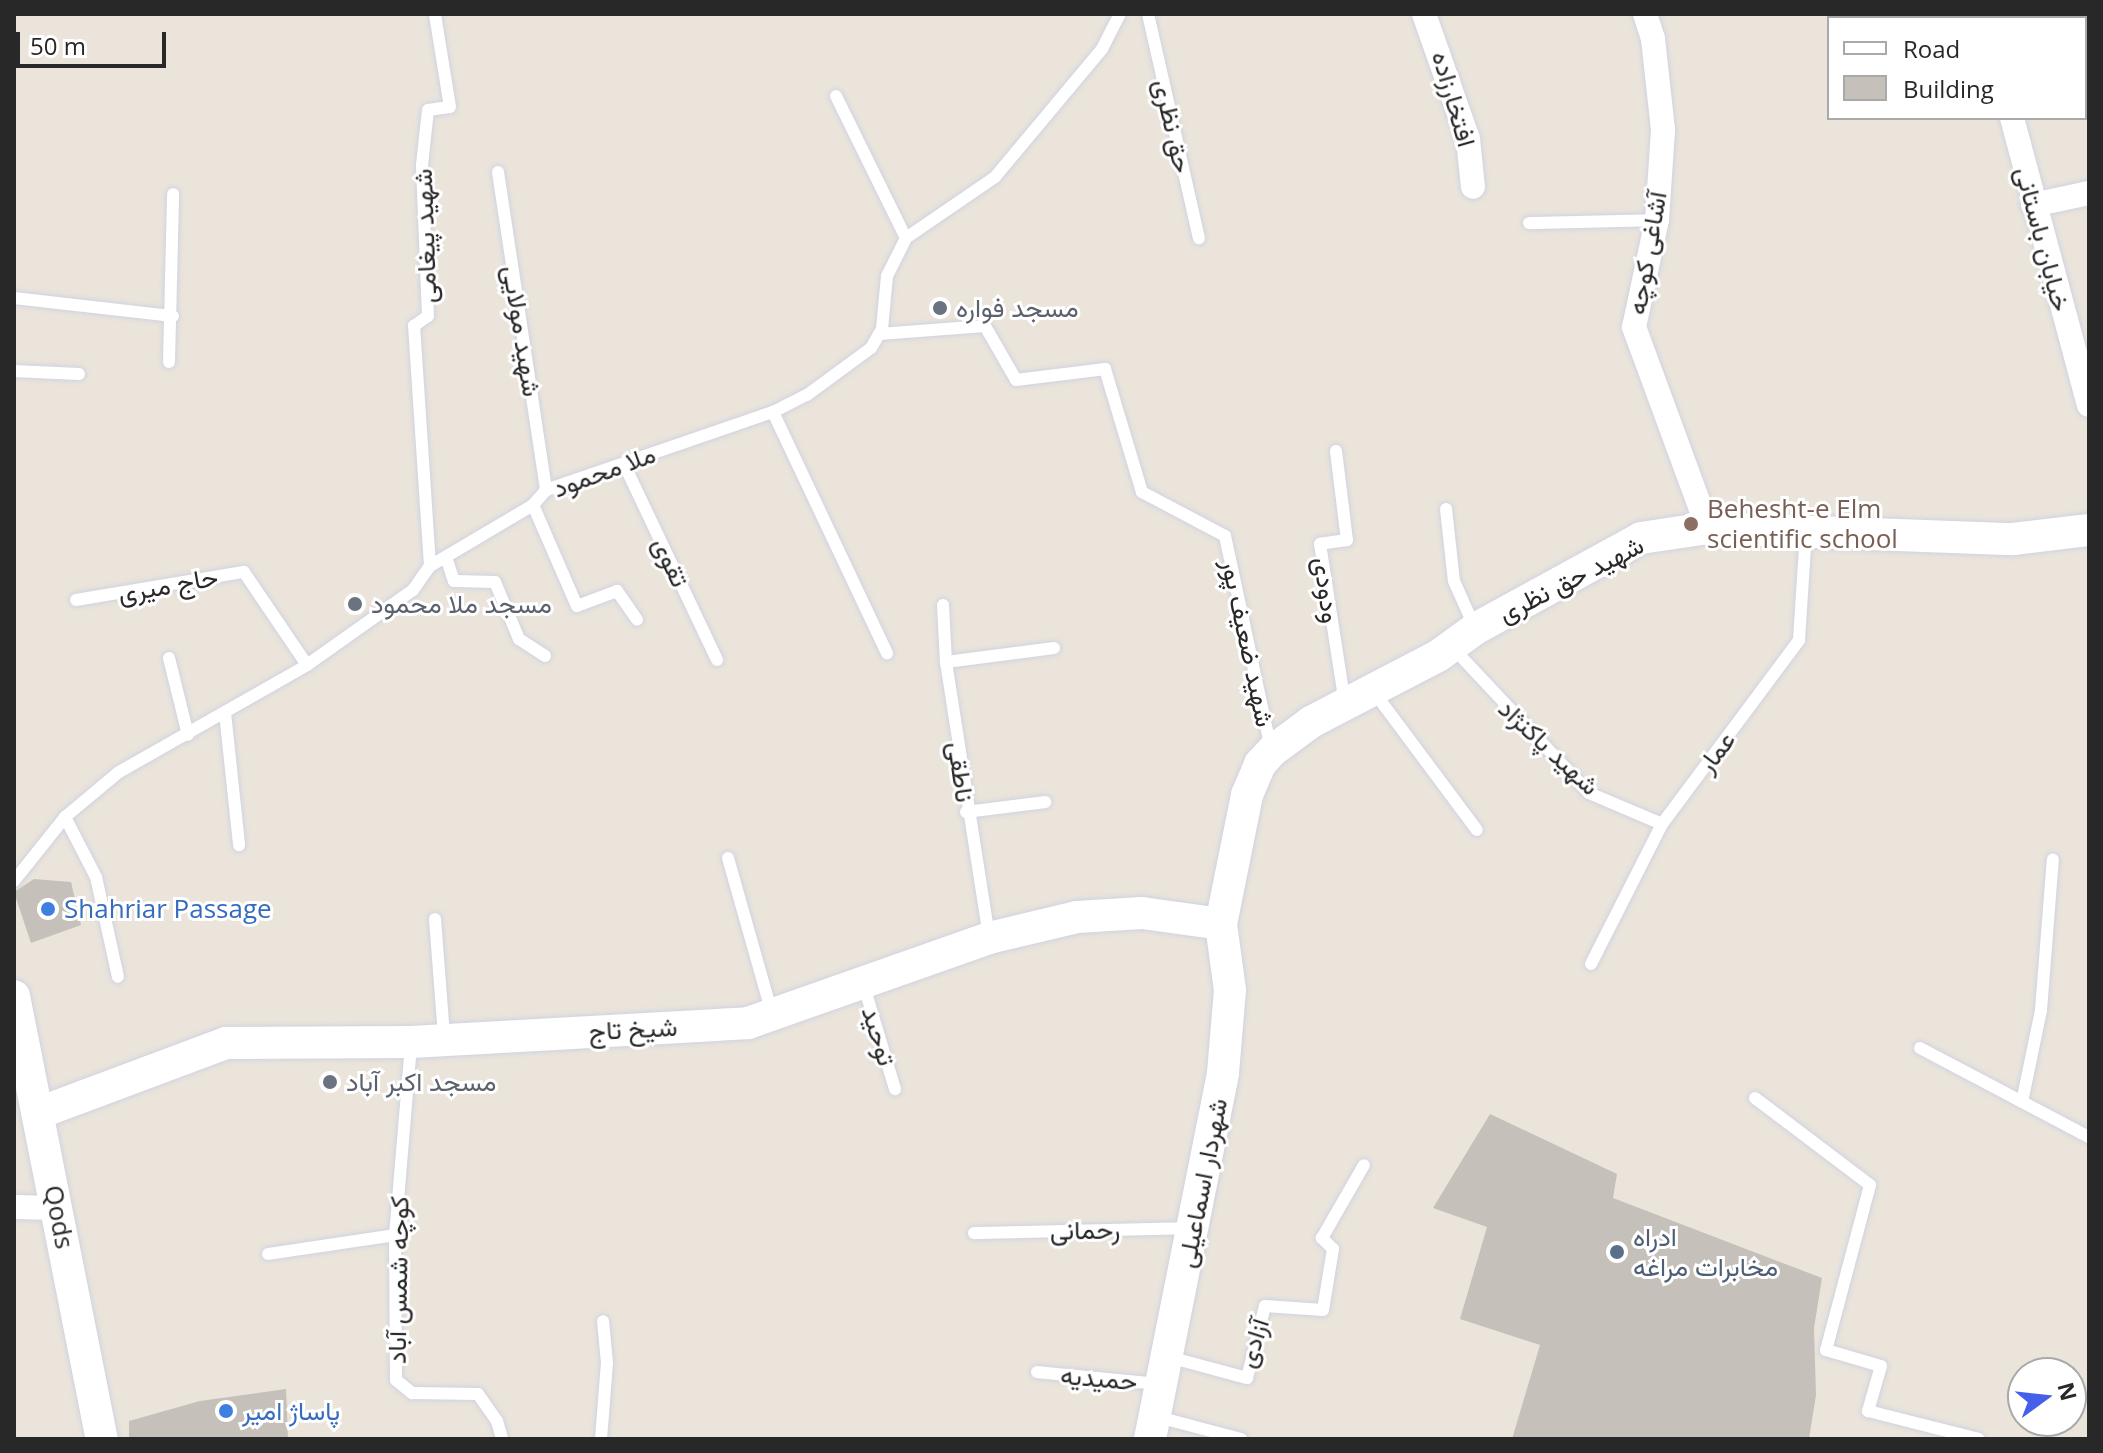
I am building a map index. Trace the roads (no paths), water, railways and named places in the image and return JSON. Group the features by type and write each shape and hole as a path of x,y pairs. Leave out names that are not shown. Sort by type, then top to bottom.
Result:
{"street":[{"name":"افتخارزاده","path":"1424,14 1453,87 1468,139 1473,187"},
{"name":"آشاغی کوچه","path":"1645,14 1653,39 1663,130 1657,220 1634,327 1708,528"},
{"name":"خیابان باستانی","path":"2012,120 2089,405"},
{"path":"2033,205 2089,193"},
{"name":"شهید حق نظری","path":"1221,924 1247,795 1260,764 1272,751 1358,696 1641,538 1708,528 2013,539 2089,530"},
{"name":"شیخ تاج","path":"39,1113 226,1043 444,1041 748,1023 989,938 1103,915 1142,913 1221,924"},
{"name":"شهردار اسماعیلی","path":"1152,1427 1196,1228 1223,1073 1230,990 1221,924"},
{"name":"Qods","path":"14,996 102,1439"},
{"path":"14,1207 57,1208"}],"lane":[{"name":"شهید پیغامی","path":"430,566 414,326 428,316 422,165 428,110 450,107 435,14"},
{"path":"879,334 887,276 906,238 995,177 1102,49 1120,14"},
{"name":"حق نظری","path":"1148,14 1199,238"},
{"path":"836,96 906,238"},
{"name":"شهید مولایی","path":"498,172 546,490"},
{"path":"169,362 173,316 173,194"},
{"path":"1529,223 1657,220"},
{"path":"14,298 173,316"},
{"name":"شهید ضعیف پور","path":"879,334 985,326 1016,380 1105,369 1142,492 1225,536 1272,751"},
{"name":"ملا محمود","path":"430,566 447,560 463,544 533,505 546,490 773,412 807,395 871,348 879,334"},
{"path":"14,371 79,374"},
{"path":"773,412 887,653"},
{"name":"ودودی","path":"1336,451 1347,540 1320,544 1358,696"},
{"name":"تقوی","path":"624,464 717,660"},
{"path":"533,505 577,606 617,591 637,620"},
{"name":"شهید پاکنژاد","path":"1446,509 1464,638 1589,793 1662,824"},
{"name":"عمار","path":"1591,964 1662,824 1799,640 1806,532"},
{"path":"447,560 454,581 495,582 519,639 545,656"},
{"path":"14,881 65,817 119,772 307,665 413,590 430,566"},
{"name":"حاج میری","path":"76,600 244,572 307,665"},
{"name":"ناطقی","path":"943,605 946,662 966,812 989,938"},
{"path":"946,662 1054,648"},
{"path":"169,658 188,735"},
{"path":"1358,696 1477,830"},
{"path":"225,713 239,845"},
{"path":"966,812 1045,802"},
{"path":"65,817 96,877 118,977"},
{"path":"728,858 773,1016"},
{"path":"2022,1102 2041,1010 2053,859"},
{"path":"435,919 444,1041"},
{"name":"توحید","path":"863,983 895,1089"},
{"name":"کوچه شمس آباد","path":"411,1042 395,1235 396,1380 412,1393 478,1394 497,1421 502,1439"},
{"path":"1920,1048 2089,1137"},
{"path":"1755,1098 1870,1185 1826,1350 1881,1366 1868,1411 1979,1439"},
{"name":"آزادی","path":"1163,1370 1247,1378 1265,1306 1323,1310 1333,1249 1322,1238 1364,1165"},
{"name":"رحمانی","path":"974,1233 1196,1228"},
{"path":"268,1254 395,1235"},
{"path":"601,1439 607,1363 603,1321"},
{"name":"حمیدیه","path":"1037,1372 1163,1370"},
{"path":"1152,1427 1241,1439"}],"place":[{"name":"مسجد فواره","path":"940,308"},
{"name":"Behesht-e Elm scientific school","path":"1691,524"},
{"name":"مسجد ملا محمود","path":"355,604"},
{"name":"Shahriar Passage","path":"48,909"},
{"name":"مسجد اکبر آباد","path":"330,1082"},
{"name":"ادراه مخابرات مراغه","path":"1617,1252"},
{"name":"پاساژ امیر","path":"226,1411"}]}
